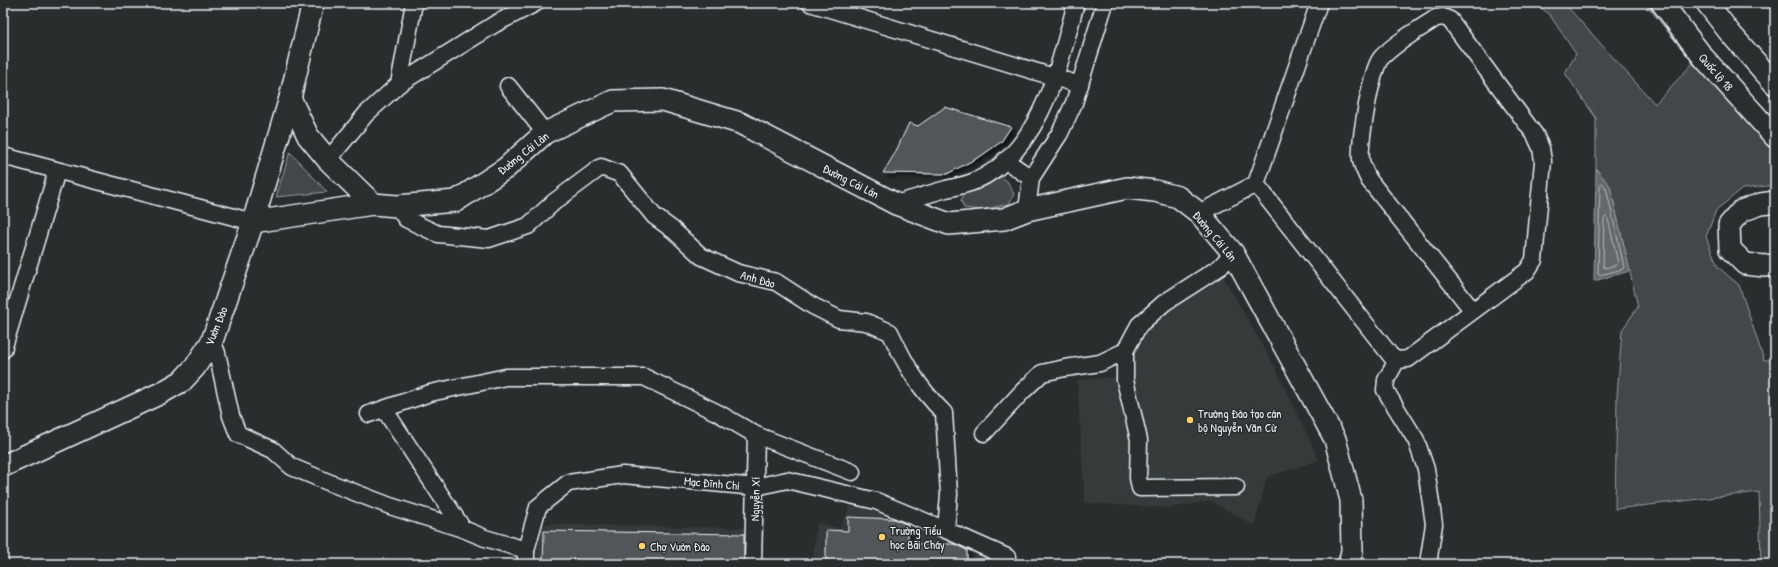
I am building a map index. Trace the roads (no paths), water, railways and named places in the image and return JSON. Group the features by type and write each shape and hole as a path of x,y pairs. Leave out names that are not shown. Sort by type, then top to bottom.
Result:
{"main road":[{"path":"313,3 290,98 308,136 328,160 373,204"},
{"name":"Quốc lộ 18","path":"1662,3 1775,137"},
{"name":"Quốc lộ 18","path":"1674,3 1706,54 1775,123"},
{"path":"1707,3 1775,69"},
{"path":"1720,3 1734,30 1775,84"},
{"name":"Vườn Đào","path":"3,466 161,393 182,381 195,367 212,341 253,222 290,98"},
{"name":"Đường Cái Lân","path":"253,222 373,204 397,206 456,201 506,168 545,133 613,101 663,100 740,123 896,204 949,224 1004,219 1027,210 1126,188 1155,191 1178,197 1199,213 1233,253 1335,439 1352,500 1352,551 1348,564"},
{"path":"1775,202 1761,204 1741,211 1729,225 1730,249 1745,264 1764,266 1775,265"}],"street":[{"path":"400,84 414,3"},
{"path":"328,160 366,114 400,84 495,24 536,3"},
{"path":"810,3 1080,85"},
{"path":"896,204 974,182 991,172 1019,147 1030,132 1056,78 1076,3"},
{"path":"1027,210 1032,178 1060,133 1080,85 1105,3"},
{"path":"1199,213 1256,184 1319,3"},
{"path":"1256,184 1391,356 1397,360 1408,359 1473,311 1527,271 1534,260 1543,161 1541,148 1535,135 1450,20 1443,17 1436,18 1390,50 1380,59 1374,74 1361,143 1361,161 1369,180 1473,311"},
{"path":"508,86 545,133"},
{"path":"3,156 57,172 253,222"},
{"path":"1005,160 1032,178"},
{"name":"Anh Đào","path":"397,206 406,219 438,234 489,239 528,226 554,202 601,167 620,174 654,216 673,230 701,256 738,273 776,282 813,306 839,318 866,322 890,332 906,366 926,394 944,413 949,494 946,530"},
{"path":"3,350 57,172"},
{"path":"1233,253 1220,267 1164,303 1139,325 1125,351 1125,380 1138,440 1138,478 1140,488 1236,487"},
{"path":"212,341 217,353 231,416 238,434 273,450 292,467 390,506 463,529 526,557"},
{"path":"984,433 1042,373 1100,363 1125,351"},
{"path":"1397,360 1386,380 1385,390 1416,440 1426,469 1434,524 1428,564"},
{"path":"463,529 377,411 430,393 506,377 644,377 718,413 756,435 852,472"},
{"name":"Nguyễn Xí","path":"753,564 756,488 756,435"},
{"name":"Mạc Đĩnh Chi","path":"526,557 538,507 568,483 623,475 756,488 788,480 876,502 946,530"},
{"path":"946,530 1007,557 1002,564"}],"water":[{"path":"1645,3 1659,3 1701,59 1693,63"},
{"path":"1596,169 1610,186 1630,271 1594,281"}],"place":[{"name":"Trường Đào tạo cán bộ Nguyễn Văn Cừ","path":"1190,420"},
{"name":"Trường Tiểu học Bãi Cháy","path":"882,537"},
{"name":"Chợ Vườn Đào","path":"642,546"}]}
